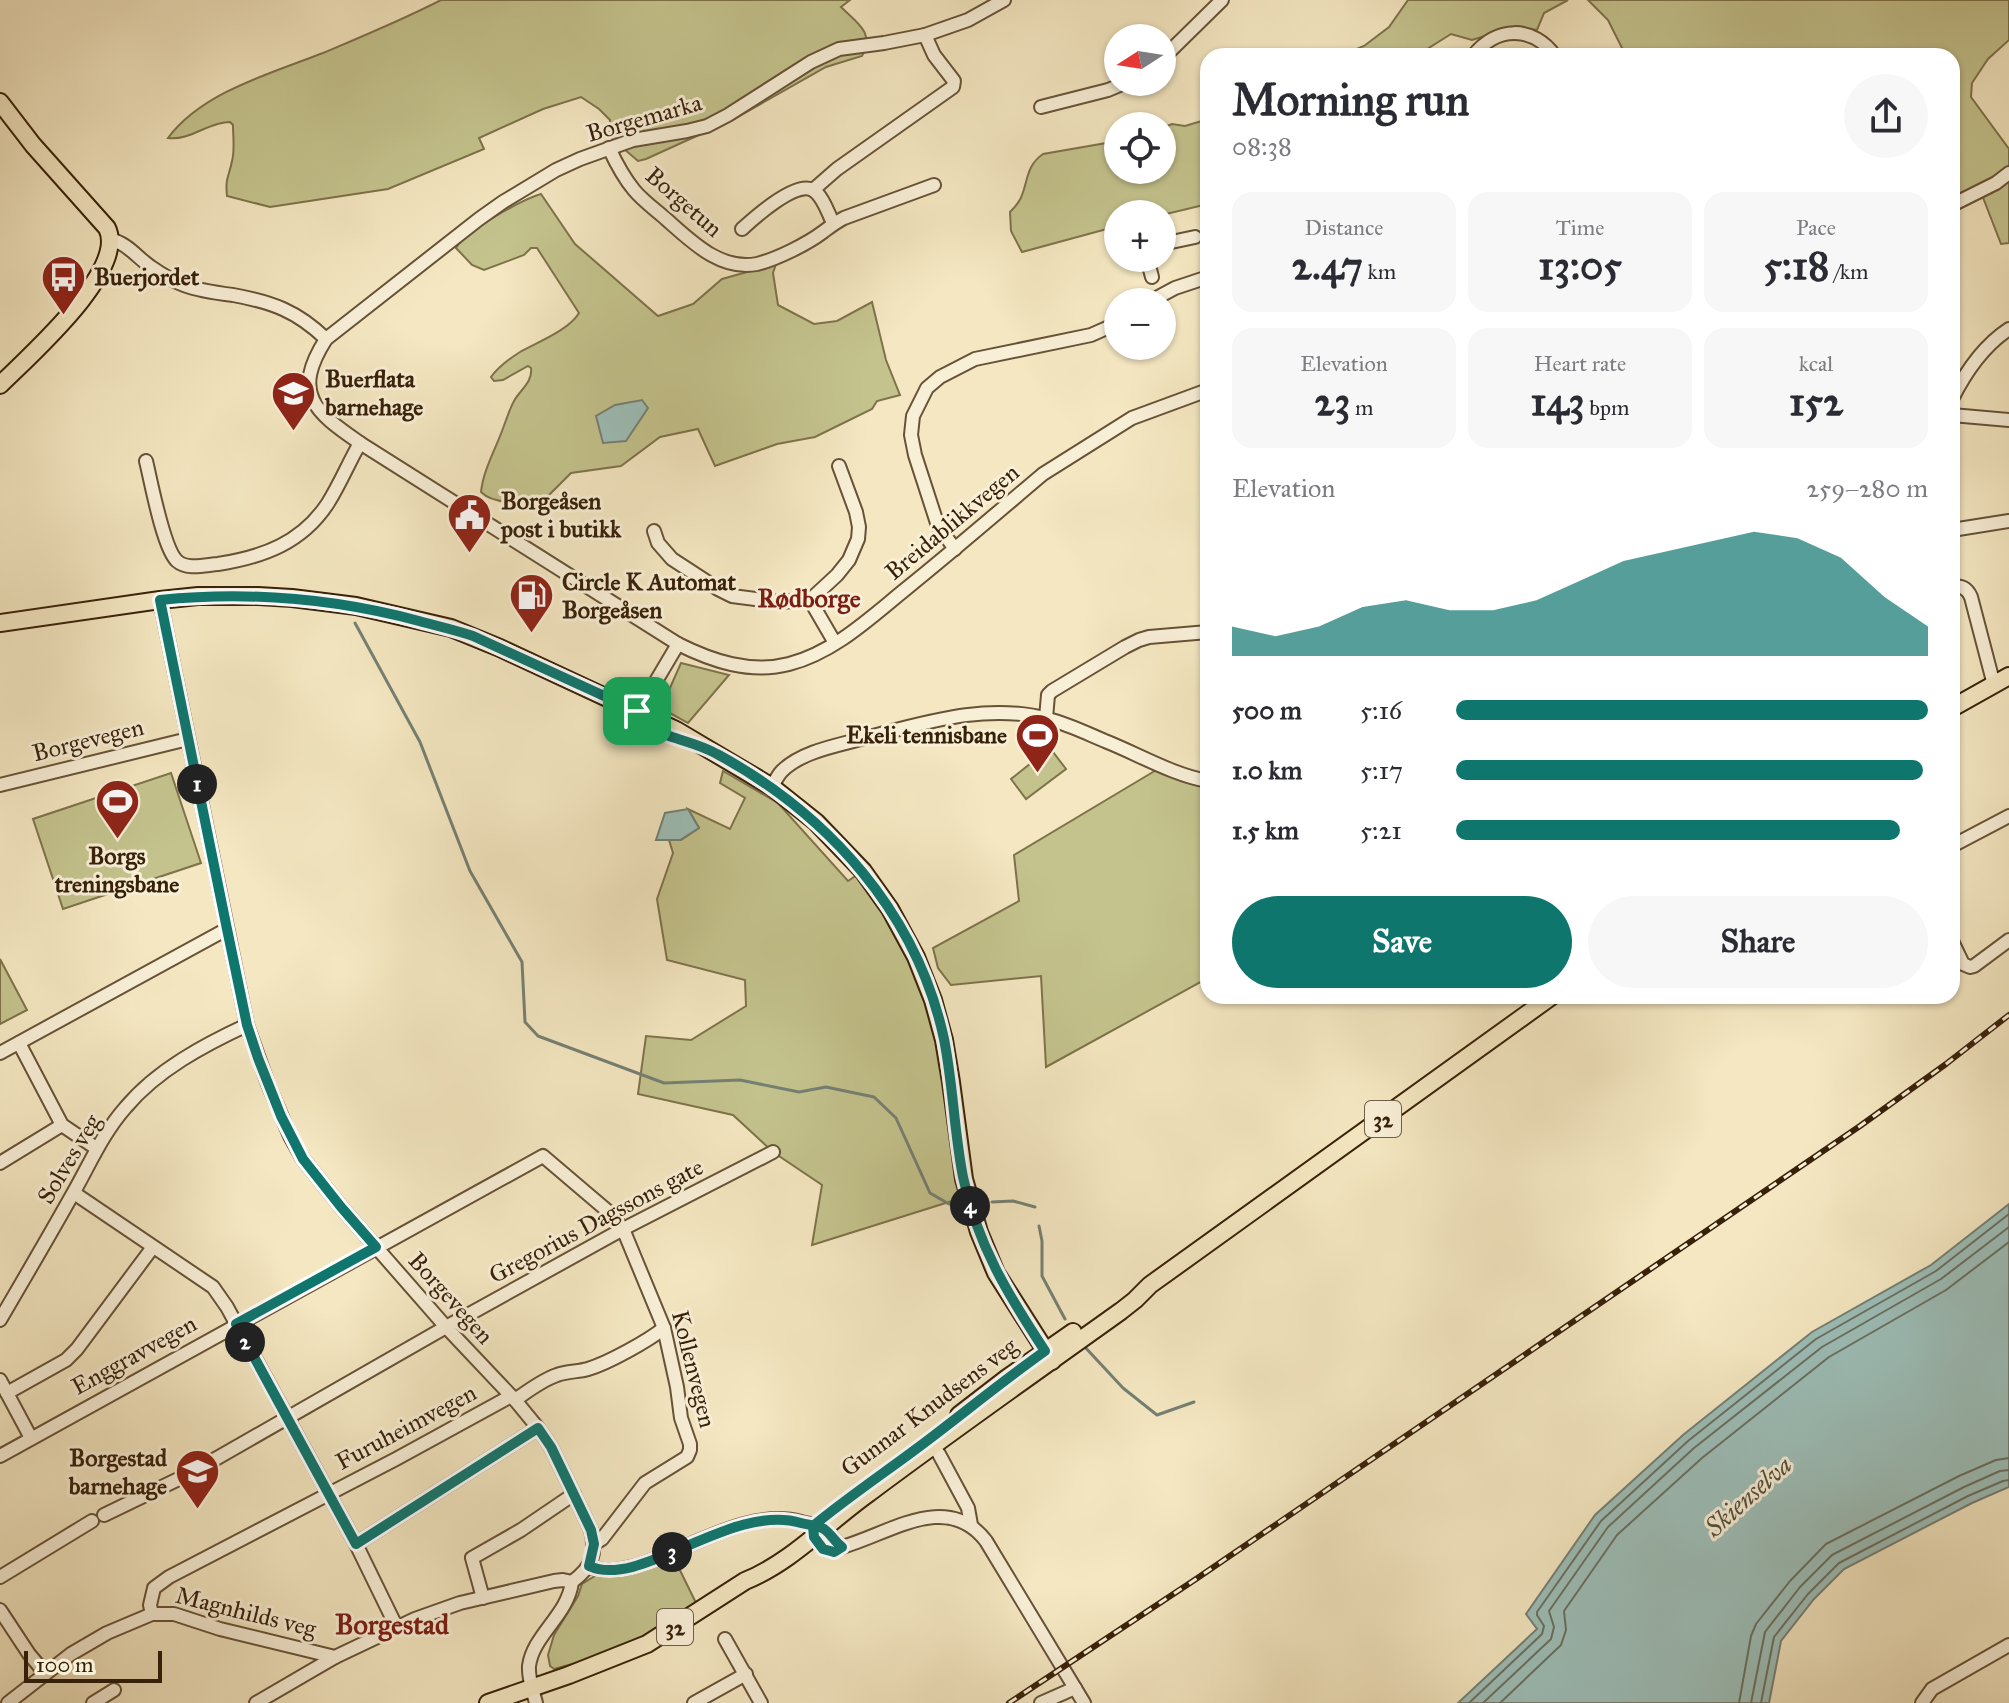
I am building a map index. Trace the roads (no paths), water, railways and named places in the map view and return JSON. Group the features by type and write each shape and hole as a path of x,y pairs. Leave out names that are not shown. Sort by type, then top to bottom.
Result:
{"main road":[{"path":"0,102 33,145 107,228 111,240 106,259 73,311 0,385"},
{"path":"0,623 160,600 225,595 292,598 356,606 423,623 635,716 673,737 698,744 772,787 816,822 857,864 890,909 916,957 944,1040 960,1158 973,1216 996,1273 1048,1356"},
{"path":"1960,701 2001,680"},
{"name":"Gunnar Knudsens veg","path":"488,1703 533,1690 647,1644 745,1581 761,1575 861,1487 998,1385 1048,1356 1129,1294 1150,1285 1541,1004"},
{"name":"Gunnar Knudsens veg","path":"475,1703 489,1695 533,1690"}],"street":[{"name":"Borgemarka","path":"326,339 460,233 556,170 633,140 707,126 811,62 839,49 925,35 968,20 1004,0"},
{"path":"1176,45 1222,0"},
{"path":"1480,48 1490,39 1508,33 1534,37 1549,48"},
{"name":"Borgetun","path":"742,229 786,194 808,188 813,190 837,169 953,87 954,81 934,55 925,35"},
{"path":"1041,107 1104,91"},
{"name":"Borgetun","path":"609,148 637,194 693,243 711,255 741,265 765,262 811,239 833,223 934,185"},
{"path":"1960,201 2009,173"},
{"path":"813,190 823,201 833,223"},
{"path":"1176,241 1195,237"},
{"path":"111,240 120,242 152,268 184,285 285,308 326,339"},
{"path":"1151,272 1152,277"},
{"path":"1175,288 1200,280"},
{"path":"955,549 938,526 911,435 913,416 927,388 975,359 1091,335 1104,329"},
{"path":"1960,386 1981,353 2009,329"},
{"name":"Breidablikkvegen","path":"326,339 312,364 309,381 312,397 329,422 678,644 704,657 733,665 762,668 810,657 835,643 955,549 1043,474 1111,430 1142,414 1200,393"},
{"path":"1960,416 2009,420"},
{"path":"146,461 169,547 177,561 188,566 215,564 258,557 303,530 326,506 360,443"},
{"path":"654,531 658,543 672,559 732,596 778,602 810,600 849,560 858,539 856,512 839,466"},
{"path":"1960,529 2009,521"},
{"path":"1960,587 1971,597 2001,680"},
{"name":"Borgevegen","path":"160,600 247,1025 290,1136 303,1159 341,1207 538,1428 574,1494 591,1530 594,1544"},
{"path":"810,600 835,643"},
{"path":"1046,718 1048,695 1052,691 1125,647 1149,637 1200,633"},
{"path":"635,716 678,644"},
{"path":"772,787 782,771 808,755 958,715 984,713 1046,718 1200,778"},
{"name":"Borgevegen","path":"0,785 188,739"},
{"path":"1960,842 2009,816"},
{"path":"0,1053 227,929"},
{"path":"1960,958 1963,964 1974,966 2009,940"},
{"name":"Solves veg","path":"0,1320 74,1193 96,1148 126,1107 153,1080 213,1040 247,1025"},
{"path":"19,1043 62,1125 96,1148"},
{"path":"0,1163 62,1125"},
{"name":"Gregorius Dagssons gate","path":"0,1577 98,1518 191,1473 623,1229 773,1152"},
{"name":"Enggravvegen","path":"0,1456 543,1156"},
{"name":"Kollenvegen","path":"543,1156 610,1213 623,1229 664,1328 681,1418 690,1444 687,1457 645,1483 602,1539 594,1544"},
{"path":"74,1193 213,1287 227,1307 356,1544 396,1626"},
{"path":"7,1393 66,1360 77,1349 153,1247"},
{"name":"Furuheimvegen","path":"154,1588 169,1577 553,1377 596,1366 653,1337 664,1328"},
{"path":"0,1380 31,1438"},
{"path":"356,1544 538,1428"},
{"path":"939,1454 968,1508 971,1525"},
{"path":"483,1598 472,1558 574,1494"},
{"path":"589,1566 614,1572 752,1521 775,1518 813,1528 823,1549 834,1552 921,1518 948,1517 971,1525 986,1541 1084,1703"},
{"path":"533,1690 529,1668 536,1648 566,1604 572,1582 589,1566 594,1544"},
{"name":"Magnhilds veg","path":"154,1588 150,1605 152,1614 174,1614 220,1629 335,1657 396,1626 460,1603 554,1581 572,1582"},
{"path":"0,1610 45,1673"},
{"path":"8,1703 71,1654 107,1633 152,1614"},
{"path":"725,1639 761,1703"},
{"path":"1922,1703 1937,1685 2009,1645"},
{"path":"256,1703 335,1657"},
{"path":"694,1703 746,1674"},
{"path":"1041,1703 1075,1688"},
{"path":"93,1703 114,1690"}],"water":[{"path":"642,400 648,408 626,441 603,443 596,416 615,405"},
{"path":"688,809 699,828 680,840 656,840 665,813"},
{"name":"Skienselva","path":"2009,1204 2009,1487 1844,1569 1814,1599 1781,1641 1769,1703 1458,1703 1537,1629 1526,1614 1595,1515 1683,1435 1812,1332 1931,1265"}],"waterway":[{"path":"355,623 420,742 470,871 522,962 525,1022 538,1036 664,1083 740,1080 799,1092 826,1087 874,1097 896,1118 930,1193 949,1204 960,1203"},
{"path":"992,1202 1013,1201 1035,1207"},
{"path":"1039,1226 1042,1276 1065,1319"},
{"path":"1083,1345 1123,1388 1157,1415 1194,1402"}],"railway":[{"path":"1009,1703 1860,1126 2009,1015"}],"place":[{"name":"Buerjordet","path":"63,316"},
{"name":"Buerflata barnehage","path":"294,432"},
{"name":"Borgeåsen post i butikk","path":"470,554"},
{"name":"Circle K Automat Borgeåsen","path":"531,635"},
{"name":"Ekeli tennisbane","path":"1038,774"},
{"name":"Borgs treningsbane","path":"117,841"},
{"name":"Borgestad barnehage","path":"198,1511"}],"district":[{"name":"Rødborge","path":"809,598"},
{"name":"Borgestad","path":"392,1624"}]}
